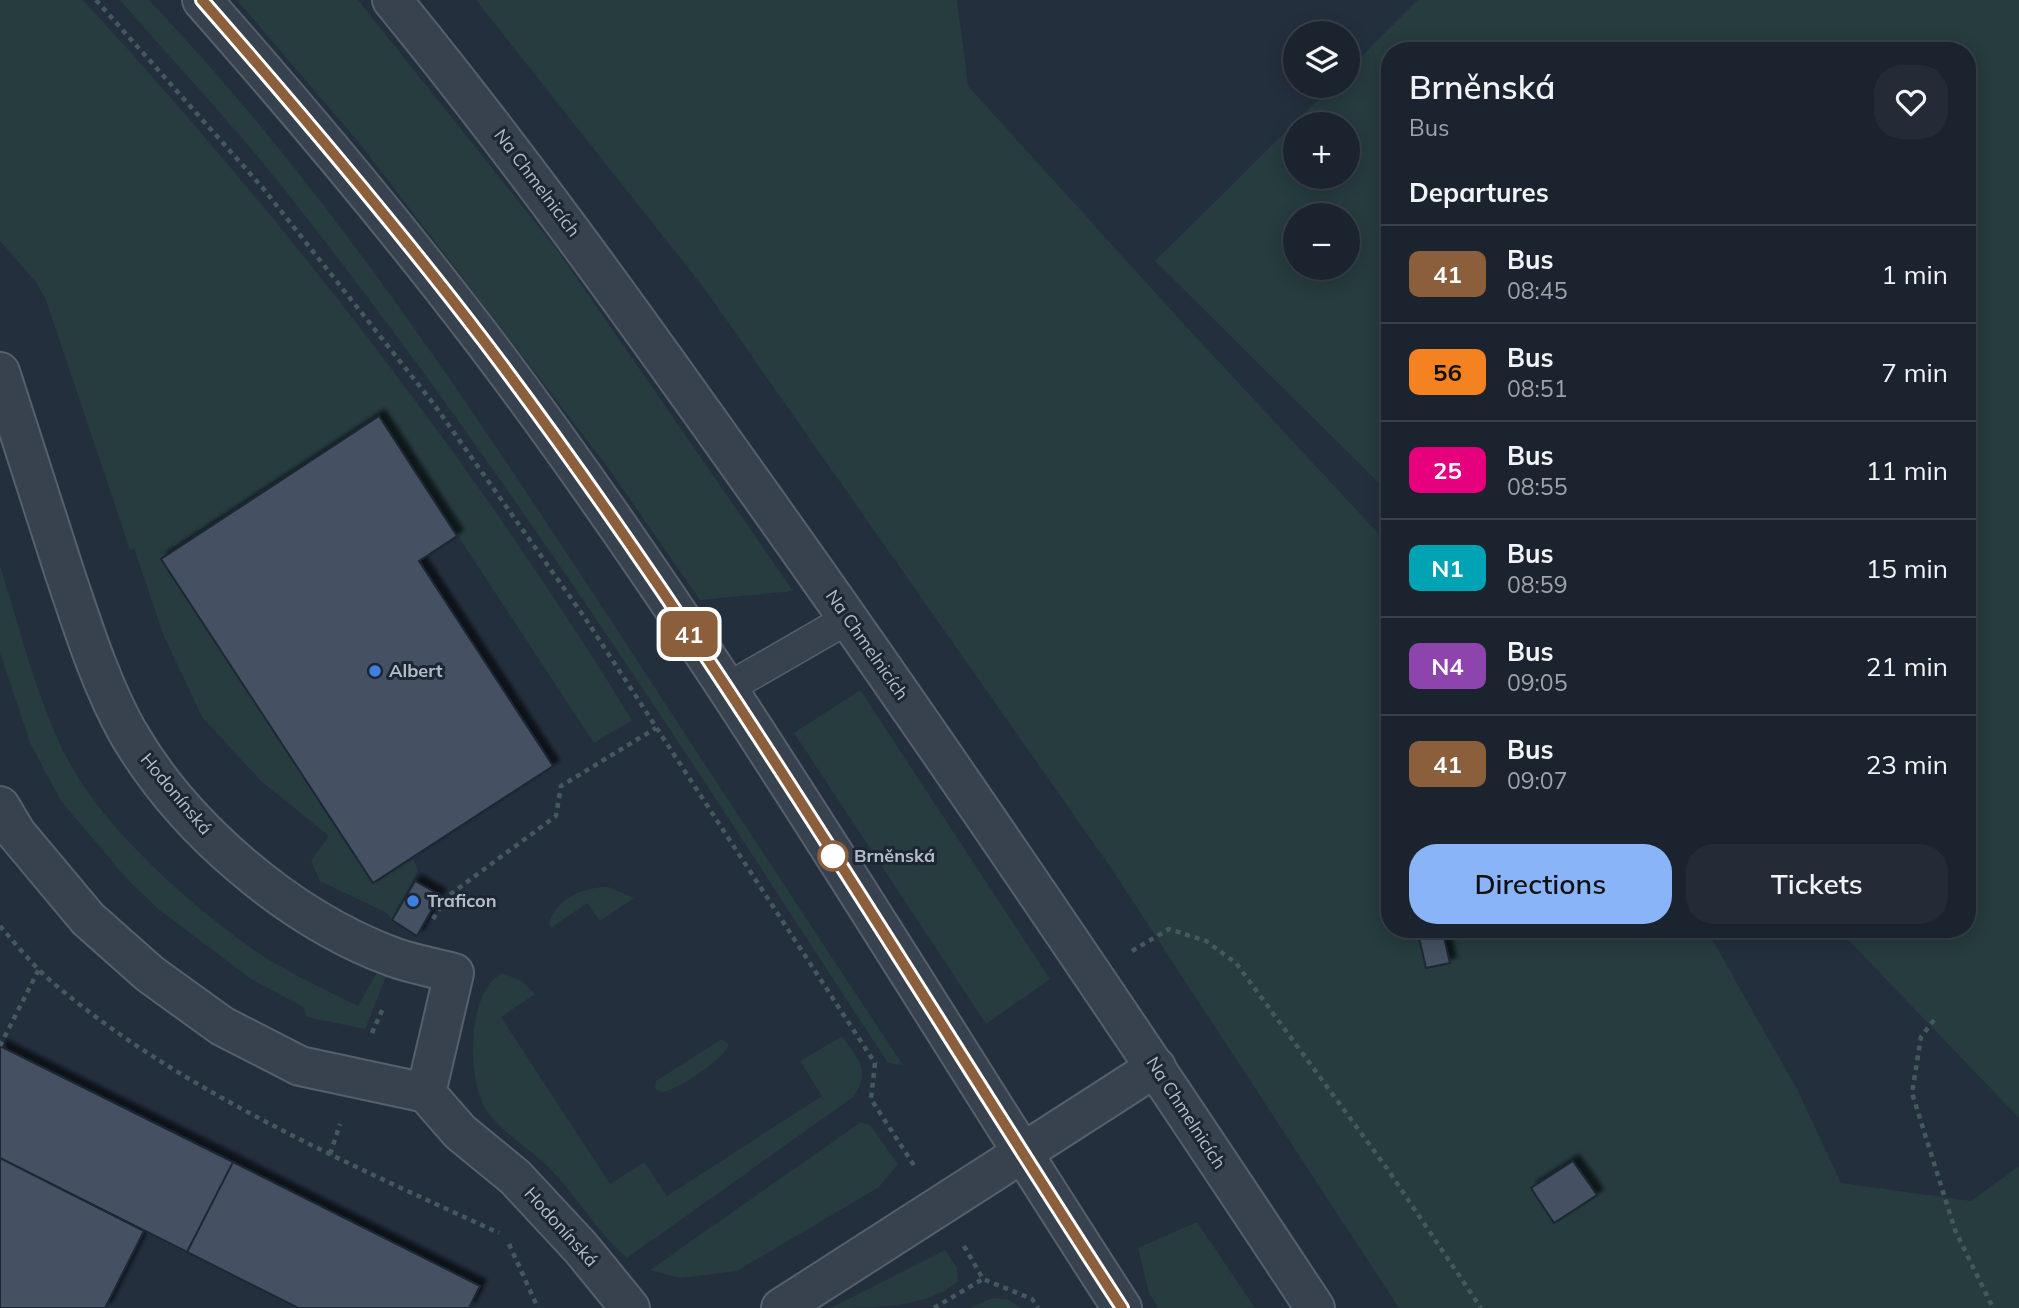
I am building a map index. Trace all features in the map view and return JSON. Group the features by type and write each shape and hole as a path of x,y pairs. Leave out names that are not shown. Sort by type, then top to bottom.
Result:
{"street":[{"path":"202,0 302,114 483,341 600,502 726,690 1122,1308"},
{"name":"Na Chmelnicích","path":"392,0 487,116 580,240 849,618 1157,1068 1315,1308"},
{"name":"Hodonínská","path":"0,372 96,661 127,730 148,763 205,831 285,899 337,929 407,961 454,973 426,1093 460,1132 515,1177 581,1248 630,1308"},
{"path":"0,806 16,833 88,919 150,974 222,1026 300,1066 426,1093"},
{"path":"781,1308 1157,1068"}],"lane":[{"path":"726,690 849,618"}],"path":[{"path":"96,0 262,187 433,403 584,618 875,1063 871,1099"},
{"path":"330,1154 355,1078 390,993 448,896 556,816 561,786 656,728"},
{"path":"0,926 39,969 116,1032 176,1071 330,1154 504,1235 538,1308"},
{"path":"1093,974 1169,929 1206,941 1236,963 1387,1167 1481,1308"},
{"path":"0,1046 39,969"},
{"path":"1934,1020 1921,1037 1912,1093 1955,1230 1993,1308"},
{"path":"934,1308 983,1279 1031,1299 1038,1308"}],"green space":[{"path":"0,0 83,0 159,84 305,258 443,438 571,624 632,720 594,743 379,416 161,558 373,883 413,858 418,871 392,920 387,913 320,881 311,861 329,836 261,781 202,717 163,634 134,548 130,550 46,300 36,282 0,241"},
{"path":"120,0 149,0 271,139 384,286 542,515 903,1065 888,1063 593,614 439,393 276,179"},
{"path":"237,0 358,0 558,251 793,591 700,600 609,469 361,145"},
{"path":"476,0 957,0 968,86 1381,536 1381,938 1711,938 1797,1089 1841,1183 1971,1201 2019,1166 2019,1308 1399,1308 1111,868 704,288"},
{"path":"1418,0 2019,0 2019,1118 1847,938 1976,938 1976,42 1381,42 1381,485 1155,261 1283,134 1283,189 1360,189 1360,112 1306,112 1320,98 1360,98 1360,58"},
{"path":"0,566 30,666 58,739 69,762 104,813 175,887 226,929 276,964 358,1006 376,974 386,977 365,1029 307,1017 303,1007 251,979 157,908 128,880 61,801 31,745 0,653"},
{"path":"860,690 1050,979 986,1024 794,733"},
{"path":"608,887 634,898 600,921 587,903 551,928 549,924 553,915 564,901 589,889"},
{"path":"503,973 523,982 535,994 501,1017 610,1184 644,1162 667,1196 822,1096 800,1061 842,1036 861,1065 862,1079 853,1097 627,1258 605,1236 557,1176 504,1130 484,1106 475,1075 474,1034 482,996 491,982"},
{"path":"722,1039 729,1045 709,1066 669,1090 662,1092 655,1089 656,1081"},
{"path":"861,1122 870,1125 898,1164 879,1187 737,1271 681,1278 650,1270"},
{"path":"1197,1222 1255,1308 1158,1308 1149,1293 1138,1248"},
{"path":"945,1250 957,1268 958,1281 945,1290 931,1297 899,1305 831,1308"},
{"path":"992,1298 1007,1299 1021,1308 969,1308"}],"building":[{"path":"379,416 457,536 419,561 553,766 373,883 161,559"},
{"path":"415,881 440,895 417,936 392,920"},
{"path":"1419,938 1444,938 1450,963 1426,968"},
{"path":"0,1046 233,1162 187,1252 0,1158"},
{"path":"0,1158 144,1231 105,1308 0,1308"},
{"path":"1573,1161 1597,1195 1554,1223 1531,1188"},
{"path":"233,1162 480,1286 469,1308 298,1308 187,1252"}],"bus line":[{"name":"41","path":"202,0 302,114 483,341 600,502 726,690 1122,1308"}],"place":[{"name":"Albert","path":"375,671"},
{"name":"Brněnská","path":"833,856"},
{"name":"Traficon","path":"413,901"}]}
